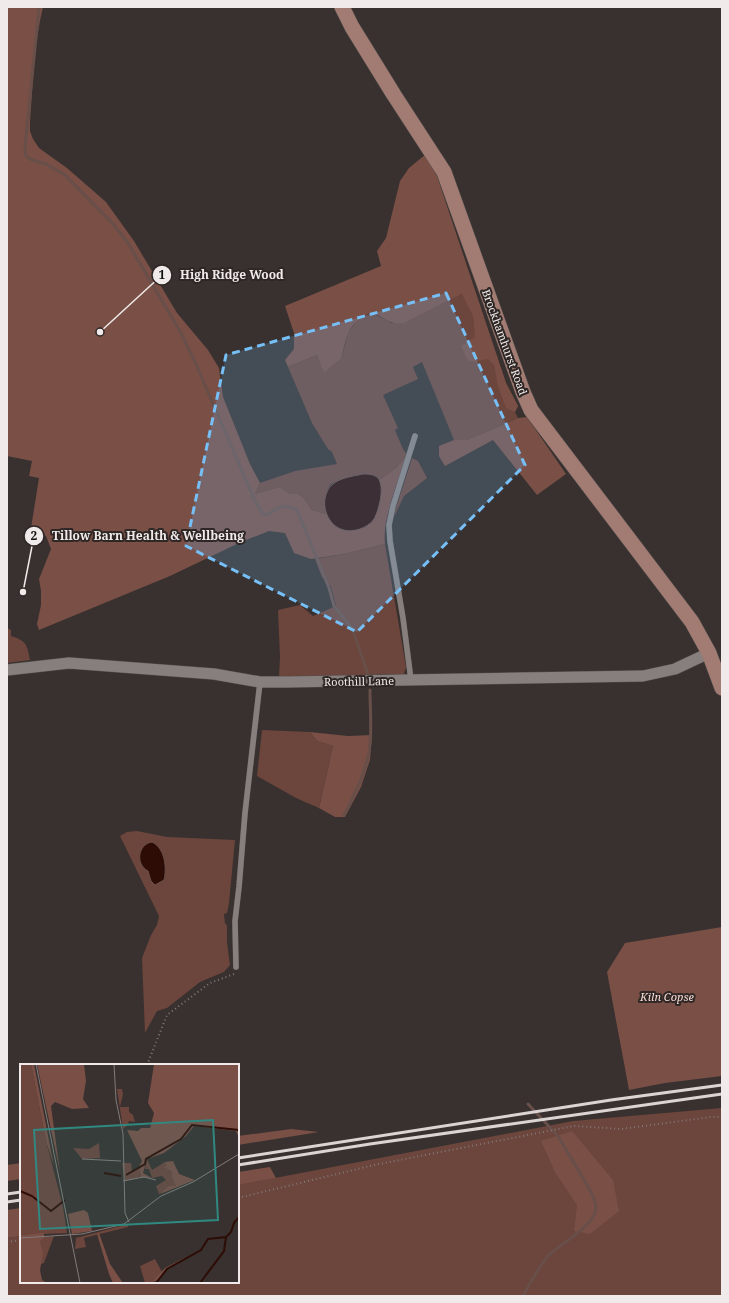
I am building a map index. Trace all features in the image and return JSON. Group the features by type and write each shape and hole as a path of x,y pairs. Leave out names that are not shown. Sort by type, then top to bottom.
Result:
{"street":[{"name":"Brockhamhurst Road","path":"342,7 360,41 444,172 523,392 531,410 692,622 708,652 722,688"},
{"name":"Roothill Lane","path":"7,670 69,663 214,674 260,682 643,676 675,669 708,652"}],"lane":[{"path":"411,680 403,618 390,541 389,525 393,506 415,436"},
{"path":"236,967 235,920 245,813 260,682"}],"path":[{"path":"147,1064 167,1016 210,983 235,974 236,967"},
{"path":"239,1198 374,1165 574,1126 621,1129 711,1117 722,1117"},
{"path":"7,1242 20,1240"}],"highlighted area":[{"path":"446,293 525,465 357,632 186,546 226,355"}],"shaded area":[{"path":"474,289 506,383 518,406 515,412 518,418 467,440 454,440 422,362 413,367 418,379 383,395 398,428 395,430 407,455 396,468 379,480 374,475 363,475 344,479 331,484 327,490 327,514 312,510 303,497 298,494 291,494 279,487 255,494 260,483 295,471 337,464 332,452 328,449 312,423 288,367 317,355 325,372 340,360 348,333 356,321 365,315 372,313 392,323"},
{"path":"412,458 418,461 427,478 404,496 394,517 395,511"},
{"path":"363,474 375,476 380,482 381,493 376,515 371,522 360,529 349,531 344,530 335,526 328,518 325,507 325,497 333,484 347,477"},
{"path":"385,544 406,667 404,674 279,677 280,657 278,610 300,605 313,616 336,606 331,587 322,577 315,559"},
{"path":"7,628 11,630 11,636 25,644 30,660 7,663"},
{"path":"262,730 310,732 317,741 333,746 319,808 296,798 257,776"},
{"path":"137,831 167,837 235,840 229,903 227,913 224,914 225,923 227,926 227,942 230,965 224,972 200,982 167,1008 157,1011 145,1033 142,958 151,935 157,925 159,916 120,836 127,832"},
{"path":"152,842 160,849 165,864 164,880 155,885 151,881 148,871 141,864 140,859 141,850 144,846"},
{"path":"722,1108 722,1296 7,1296 7,1238 20,1236 20,1283 239,1283 239,1185 573,1121"}],"green space":[{"path":"7,7 43,7 33,78 30,131 33,139 39,148 67,168 106,202 134,241 177,313 208,350 219,368 223,397 250,464 260,483 255,494 279,487 291,494 298,494 303,497 312,510 327,514 336,527 348,531 366,527 380,486 379,480 396,468 407,455 386,522 385,544 344,554 311,559 294,553 285,533 269,531 241,542 170,576 39,630 37,624 41,605 41,591 39,579 51,549 46,536 31,528 39,478 29,476 32,461 7,456"},
{"path":"426,154 437,176 506,383 518,406 515,412 506,408 498,386 494,365 488,359 474,362 468,361 461,346 475,337 473,316 462,294 404,323 390,322 372,313 363,316 350,329 340,360 324,373 317,355 288,367 285,360 294,349 294,333 285,306 381,266 377,251 386,238 400,181 409,168"},
{"path":"527,417 566,474 537,495 493,440 445,466 439,456 439,446 454,440 467,440 518,418"},
{"path":"310,732 348,736 372,735 370,760 361,787 345,817 335,817 319,808 333,746 317,741"},
{"name":"Kiln Copse","path":"722,927 722,1076 665,1083 629,1090 607,972 625,943"},
{"path":"291,1129 319,1132 239,1145 239,1136"},
{"path":"572,1131 613,1180 619,1211 590,1234 574,1231 577,1205 555,1172 541,1141"},
{"path":"20,1163 20,1179 7,1181 7,1165"},
{"path":"270,1167 276,1178 239,1185 239,1172"},
{"path":"20,1208 20,1236 7,1238 7,1210"}],"waterway":[{"path":"39,7 25,148 26,156 32,160 46,164 65,175 114,225 128,243 181,333 255,501 263,514 266,515 285,506 297,510 329,588 334,606 352,628 368,674"},
{"path":"344,815 360,782 369,753 371,735 370,690"},
{"path":"523,1296 535,1274 549,1255 591,1221 595,1214 596,1208 595,1201 590,1190 558,1136 528,1104"}],"railway":[{"path":"239,1158 611,1100 722,1085"},
{"path":"239,1165 370,1144 722,1094"},
{"path":"7,1194 20,1192"},
{"path":"7,1202 20,1200"}],"place":[{"name":"High Ridge Wood","path":"100,332"},
{"name":"Tillow Barn Health & Wellbeing","path":"23,592"}]}
